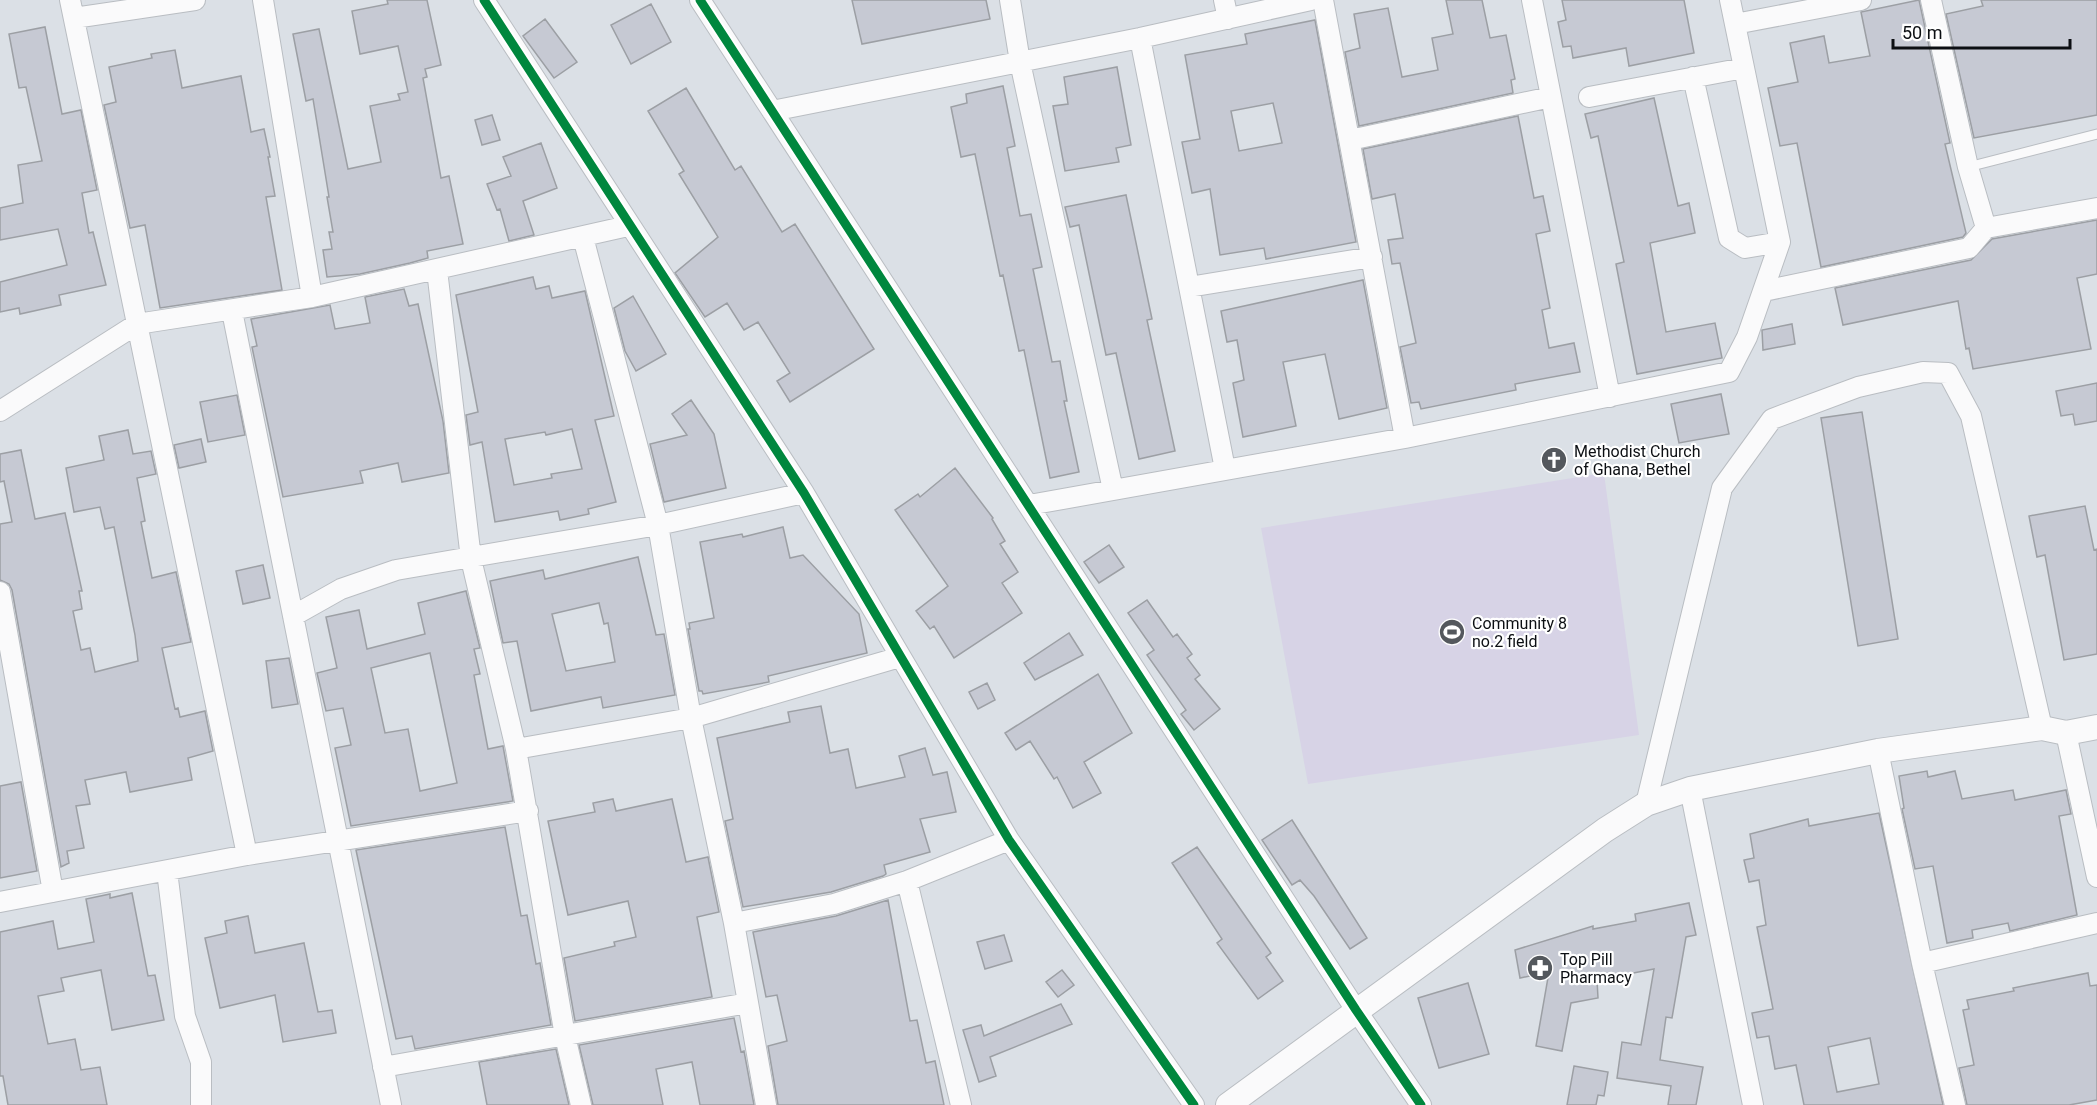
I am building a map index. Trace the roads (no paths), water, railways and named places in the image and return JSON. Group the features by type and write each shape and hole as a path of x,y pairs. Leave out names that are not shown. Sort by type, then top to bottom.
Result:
{"street":[{"path":"195,0 72,9 247,855"},
{"path":"263,0 312,297"},
{"path":"484,0 628,226 804,493 1010,840 1194,1105"},
{"path":"700,0 1356,1010 1421,1105"},
{"path":"1010,0 1020,62 1113,490"},
{"path":"772,111 1140,38 1226,9 1311,0"},
{"path":"1323,0 1405,438"},
{"path":"1532,0 1610,397"},
{"path":"1029,505 1405,438 1729,372 1747,337 1780,242 1730,0"},
{"path":"1736,24 1861,0"},
{"path":"1931,0 1968,167 1986,228"},
{"path":"1140,38 1225,469"},
{"path":"1589,97 1744,68"},
{"path":"1692,77 1729,238 1745,248 1780,242"},
{"path":"1350,140 1551,97"},
{"path":"1764,291 1969,248 1986,228 2097,208"},
{"path":"0,411 137,324 312,297 628,226"},
{"path":"583,237 657,525 692,718 734,922 766,1105"},
{"path":"1189,287 1372,257"},
{"path":"437,270 471,559 516,749 565,1036 581,1105"},
{"path":"232,311 391,1105"},
{"path":"1646,804 1722,488 1772,419 1858,387 1923,372 1948,373 1971,416 2042,728"},
{"path":"293,616 341,589 396,570 471,559 657,525 804,493"},
{"path":"0,592 53,892"},
{"path":"516,749 692,718 900,657"},
{"path":"1228,1105 1605,830 1646,804 1690,789 1878,752 2042,728 2066,733 2097,727"},
{"path":"2066,733 2097,877"},
{"path":"1878,752 1922,963 1955,1105"},
{"path":"1690,789 1753,1105"},
{"path":"0,902 247,855 528,811"},
{"path":"734,922 834,904 907,880 1010,840"},
{"path":"167,871 185,1016 201,1062 201,1105"},
{"path":"907,880 961,1105"},
{"path":"1922,963 2097,923"},
{"path":"383,1067 748,1003"}],"lane":[{"path":"1968,167 2097,134"}],"place":[{"name":"Methodist Church of Ghana, Bethel","path":"1554,460"},
{"name":"Community 8 no.2 field","path":"1452,632"},
{"name":"Top Pill Pharmacy","path":"1540,968"}]}
